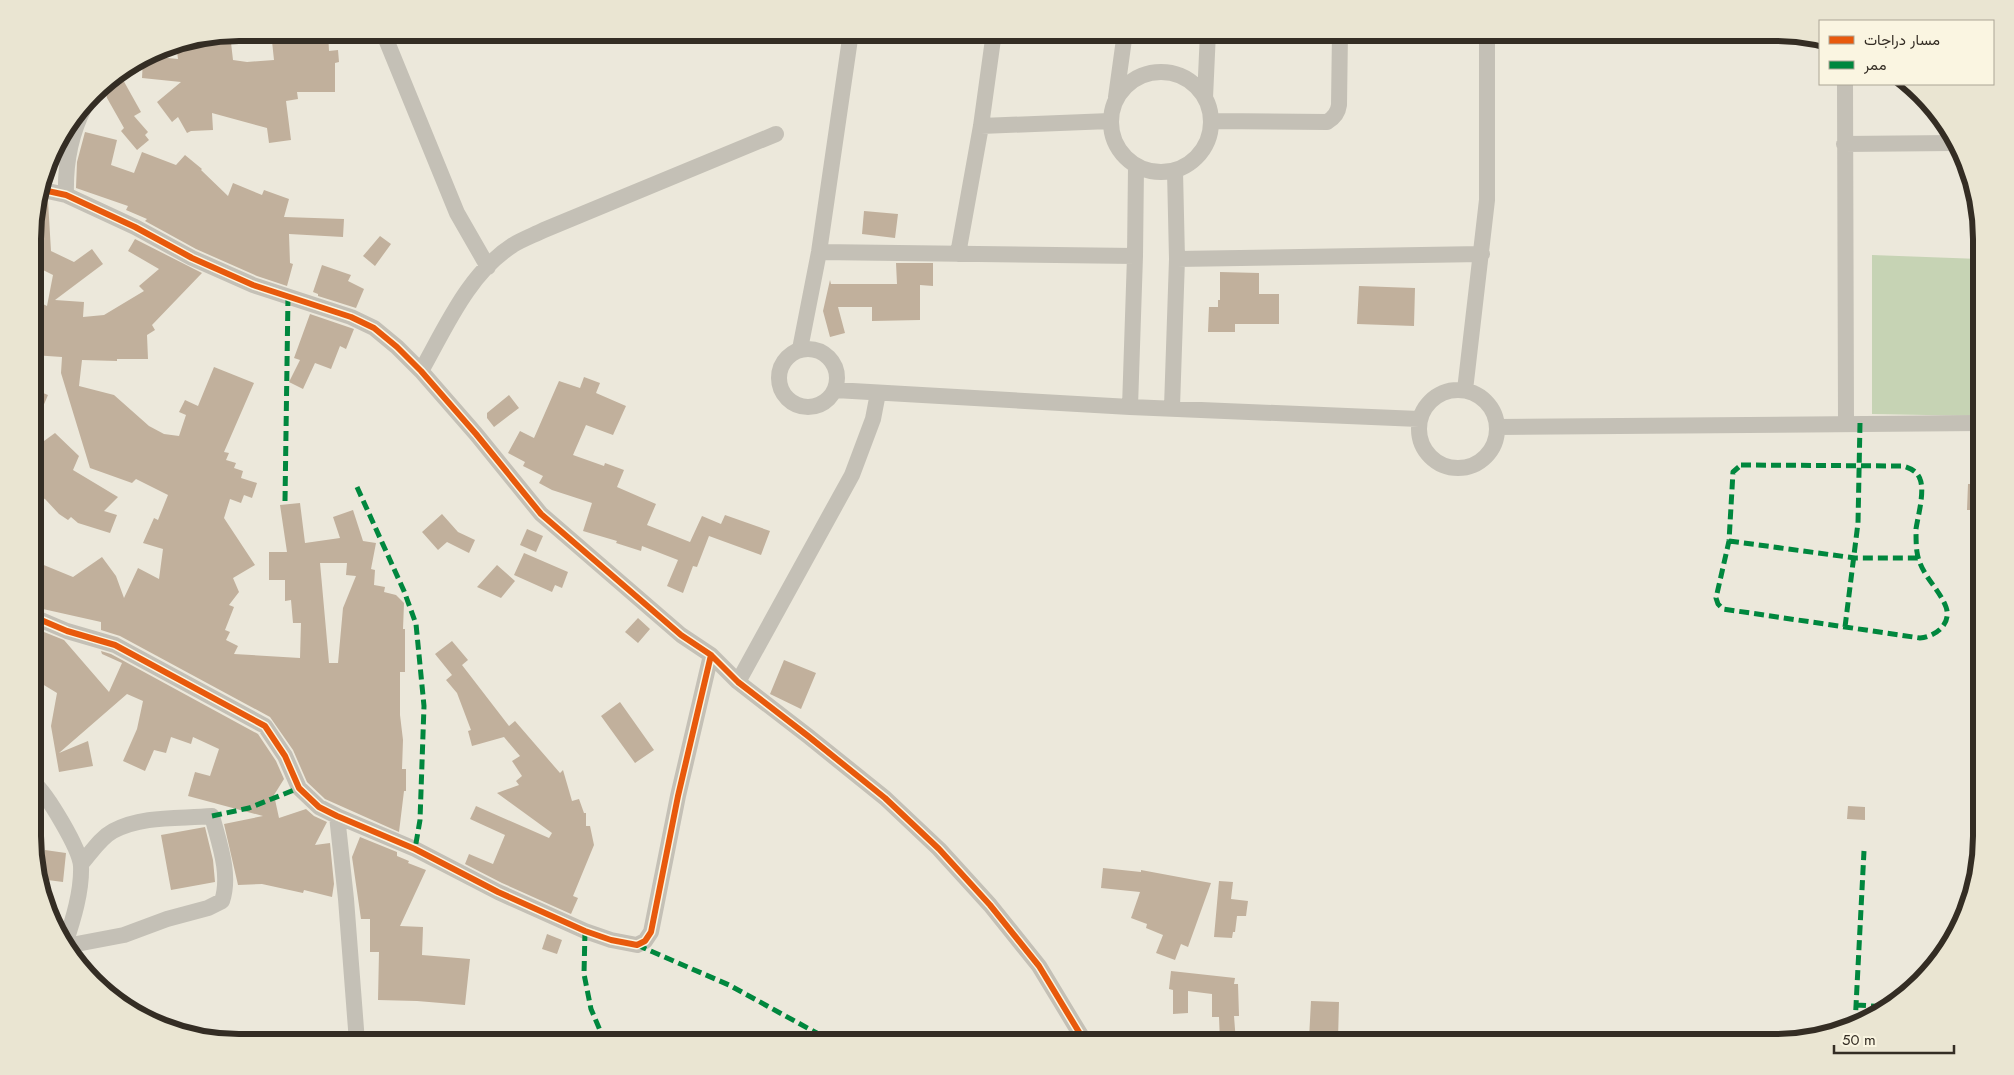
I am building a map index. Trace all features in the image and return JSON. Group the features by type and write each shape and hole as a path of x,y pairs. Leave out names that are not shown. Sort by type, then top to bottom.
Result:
{"street":[{"path":"387,41 457,212 488,267"},
{"path":"800,349 819,252 850,41"},
{"path":"958,254 981,126 993,41"},
{"path":"1124,41 1116,98 1110,121 1113,139 1122,155 1136,167 1149,172 1162,173 1175,171 1190,164 1202,152 1210,137 1212,121 1206,98 1208,41"},
{"path":"1212,121 1327,122 1331,120 1336,114 1339,105 1340,41"},
{"path":"1464,390 1482,254 1487,200 1487,41"},
{"path":"1116,98 1127,84 1143,75 1161,72 1178,75 1194,84 1206,98"},
{"path":"1845,85 1846,423"},
{"path":"981,126 1110,121"},
{"path":"66,195 66,178 71,140 76,127"},
{"path":"421,371 464,293 488,267 512,246 544,230 776,134"},
{"path":"1844,144 1947,143"},
{"path":"1130,407 1136,167"},
{"path":"1172,407 1177,260 1175,171"},
{"path":"47,191 66,195 135,227 192,258 253,285 328,308 374,328 397,347 421,371 476,434 541,514 680,635 711,655 738,682 885,798 939,849 990,905 1039,966 1080,1034"},
{"path":"819,252 1135,256"},
{"path":"1177,260 1482,254"},
{"path":"813,348 825,354 834,364 838,377 835,390 826,401 812,407 797,405 785,397 779,384 780,369 787,356 800,349 813,348"},
{"path":"835,390 1130,407 1172,407 1420,419"},
{"path":"1464,390 1477,394 1488,402 1495,414 1498,426 1494,446 1482,461 1464,469 1445,467 1428,456 1419,438 1420,419 1429,402 1445,391 1464,390"},
{"path":"738,682 852,475 873,419 878,393"},
{"path":"1498,426 1973,423"},
{"path":"41,620 68,631 115,645 265,726 285,756 299,788 319,807 416,849 498,892 585,932 610,940 637,945 645,940 651,932 680,786 711,655"},
{"path":"41,792 62,822 81,864 74,918 69,935"},
{"path":"74,944 124,935 168,919 208,908 222,901 226,887 222,858 212,816 138,821 113,831 103,839 81,864"},
{"path":"337,816 346,898 356,1034"}],"green space":[{"path":"1872,255 1973,259 1973,416 1872,414"}],"building":[{"path":"272,41 328,41 329,51 338,50 339,62 335,63 335,92 297,92 298,99 286,101 291,140 269,143 267,128 212,113 213,130 191,131 187,133 178,117 172,122 157,102 181,82 142,78 143,67 161,57 178,59 177,52 214,43 231,42 233,60 247,62 274,60"},
{"path":"123,79 141,112 134,116 148,132 145,135 149,140 137,150 121,131 124,128 106,93"},
{"path":"85,132 117,140 111,165 134,173 142,152 176,165 185,155 202,169 228,196 233,183 262,195 264,190 289,199 284,217 344,219 343,237 289,234 290,263 293,264 287,286 257,276 196,249 145,221 147,219 126,210 128,206 76,188 77,162"},
{"path":"46,201 48,201 51,251 74,262 92,249 103,264 55,300 84,302 83,317 104,315 144,291 139,286 159,269 128,251 135,239 202,273 152,325 155,330 147,335 148,359 117,359 117,361 82,360 79,386 114,395 149,426 164,434 179,436 186,415 179,412 185,400 198,406 214,367 254,383 224,452 229,453 226,460 236,463 234,468 243,471 241,478 257,483 252,498 244,495 241,503 230,499 224,518 255,565 233,578 239,592 229,605 234,607 225,630 230,632 226,640 238,646 234,654 300,658 301,623 293,623 291,600 285,601 285,580 269,580 269,552 287,552 280,505 300,503 305,543 340,538 333,517 353,510 363,541 376,543 371,569 375,570 374,585 385,587 384,592 396,595 404,603 405,672 400,672 400,715 403,740 402,769 406,769 406,791 404,791 399,832 325,799 307,782 293,750 270,717 120,636 101,630 101,622 41,609 41,564 73,577 102,557 116,576 124,598 138,568 159,579 163,549 143,543 154,518 158,520 168,495 136,479 132,483 90,468 61,373 62,357 41,356 41,303 47,306 53,275 41,269 41,240","holes":["320,563 347,563 346,575 356,576 343,608 338,663 329,663"]},
{"path":"864,211 898,214 895,238 862,234"},
{"path":"380,236 391,244 375,266 363,256"},
{"path":"896,263 933,263 933,286 920,285 920,320 872,321 872,307 838,307 845,333 830,337 823,311 830,280 831,284 897,284"},
{"path":"322,265 351,275 348,281 364,289 356,308 318,296 318,294 313,292"},
{"path":"1220,272 1259,273 1259,294 1279,294 1279,324 1235,324 1235,332 1208,332 1209,307 1218,307 1218,300 1220,300"},
{"path":"1359,286 1415,288 1414,326 1357,324"},
{"path":"310,314 354,329 346,349 340,346 331,369 315,363 303,389 289,382 300,360 294,358"},
{"path":"584,377 600,383 596,393 626,406 613,435 586,425 573,455 604,466 605,463 624,470 617,487 656,504 647,525 690,542 702,516 721,524 725,515 770,531 761,555 709,536 697,567 693,566 683,593 667,586 678,560 642,546 641,551 616,543 617,541 583,531 592,503 552,490 539,483 543,476 523,466 525,462 508,453 520,431 534,438 559,381 580,388"},
{"path":"41,392 48,395 41,411"},
{"path":"509,395 519,408 494,427 487,418 487,413"},
{"path":"55,433 79,456 73,470 118,497 104,511 117,515 110,533 78,523 71,517 68,520 41,498 41,478 44,470 41,469 41,443"},
{"path":"1968,484 1973,484 1973,510 1967,510"},
{"path":"442,514 458,532 475,540 469,553 447,542 438,550 422,532"},
{"path":"527,529 543,536 536,552 520,545"},
{"path":"524,553 568,572 562,588 555,585 552,592 514,575"},
{"path":"497,565 515,581 501,598 477,587"},
{"path":"638,618 650,629 638,643 625,632"},
{"path":"41,631 64,640 109,692 122,663 102,654 101,651 111,654 258,734 276,761 284,779 274,795 279,818 306,809 314,816 327,822 315,845 330,843 334,884 332,897 304,890 303,893 262,884 238,885 224,824 263,816 188,796 195,772 210,776 219,749 193,737 191,744 171,737 166,753 154,750 145,771 123,761 137,729 143,701 127,694 59,753 88,741 93,766 59,772 51,726 57,693 41,683"},
{"path":"452,641 468,660 462,665 509,726 515,721 560,773 563,770 572,801 579,799 584,813 586,813 586,826 590,826 594,845 573,896 578,898 571,914 465,864 469,854 493,864 505,835 470,819 476,806 549,838 552,833 497,793 519,785 516,781 522,776 512,761 520,756 504,737 472,746 468,731 471,730 457,693 446,680 452,675 435,654"},
{"path":"784,660 816,673 801,709 770,694"},
{"path":"620,702 654,750 635,763 601,716"},
{"path":"1848,806 1865,807 1865,820 1847,819"},
{"path":"205,827 213,860 215,882 171,890 161,835"},
{"path":"360,837 397,852 397,856 409,861 408,863 426,870 400,926 423,927 422,955 470,959 465,1005 378,1000 379,952 370,952 370,919 361,919 352,857"},
{"path":"45,850 66,853 63,882 46,880 43,861"},
{"path":"1103,868 1141,872 1141,870 1211,883 1188,947 1181,944 1175,960 1156,953 1163,935 1146,928 1147,924 1131,918 1140,892 1101,888"},
{"path":"1219,881 1233,882 1231,899 1248,901 1246,916 1237,916 1235,932 1233,932 1232,938 1214,937"},
{"path":"547,934 562,940 557,954 542,949"},
{"path":"1171,971 1235,978 1234,984 1238,984 1239,1016 1234,1016 1235,1034 1220,1034 1219,1017 1212,1017 1212,994 1188,991 1188,1013 1173,1014 1173,990 1169,989"},
{"path":"1311,1001 1339,1002 1338,1034 1309,1034"}],"marked path":[{"path":"285,501 288,296"},
{"path":"1845,627 1858,523 1860,423"},
{"path":"1741,465 1903,466 1915,472 1919,476 1922,490 1916,529 1917,552 1922,567 1946,607 1947,619 1941,628 1931,635 1920,638 1723,609 1718,604 1716,598 1729,541 1733,472 1741,465"},
{"path":"357,487 404,591 416,624 424,706 420,820 415,849"},
{"path":"1729,541 1855,558 1918,558"},
{"path":"212,816 249,808 299,788"},
{"path":"1855,1016 1864,851"},
{"path":"585,931 584,974 591,1009 602,1034"},
{"path":"637,945 729,985 818,1034"},
{"path":"1856,1005 1875,1006"}],"cycle path":[{"path":"47,191 66,195 135,227 192,258 253,285 351,317 374,328 397,347 421,371 476,434 541,514 681,635 711,655 738,682 885,798 939,849 990,905 1039,966 1080,1034"},
{"path":"41,620 67,631 115,645 265,726 285,756 299,788 319,807 415,849 498,892 585,931 611,940 637,945 645,941 651,932 678,796 711,655"}]}
